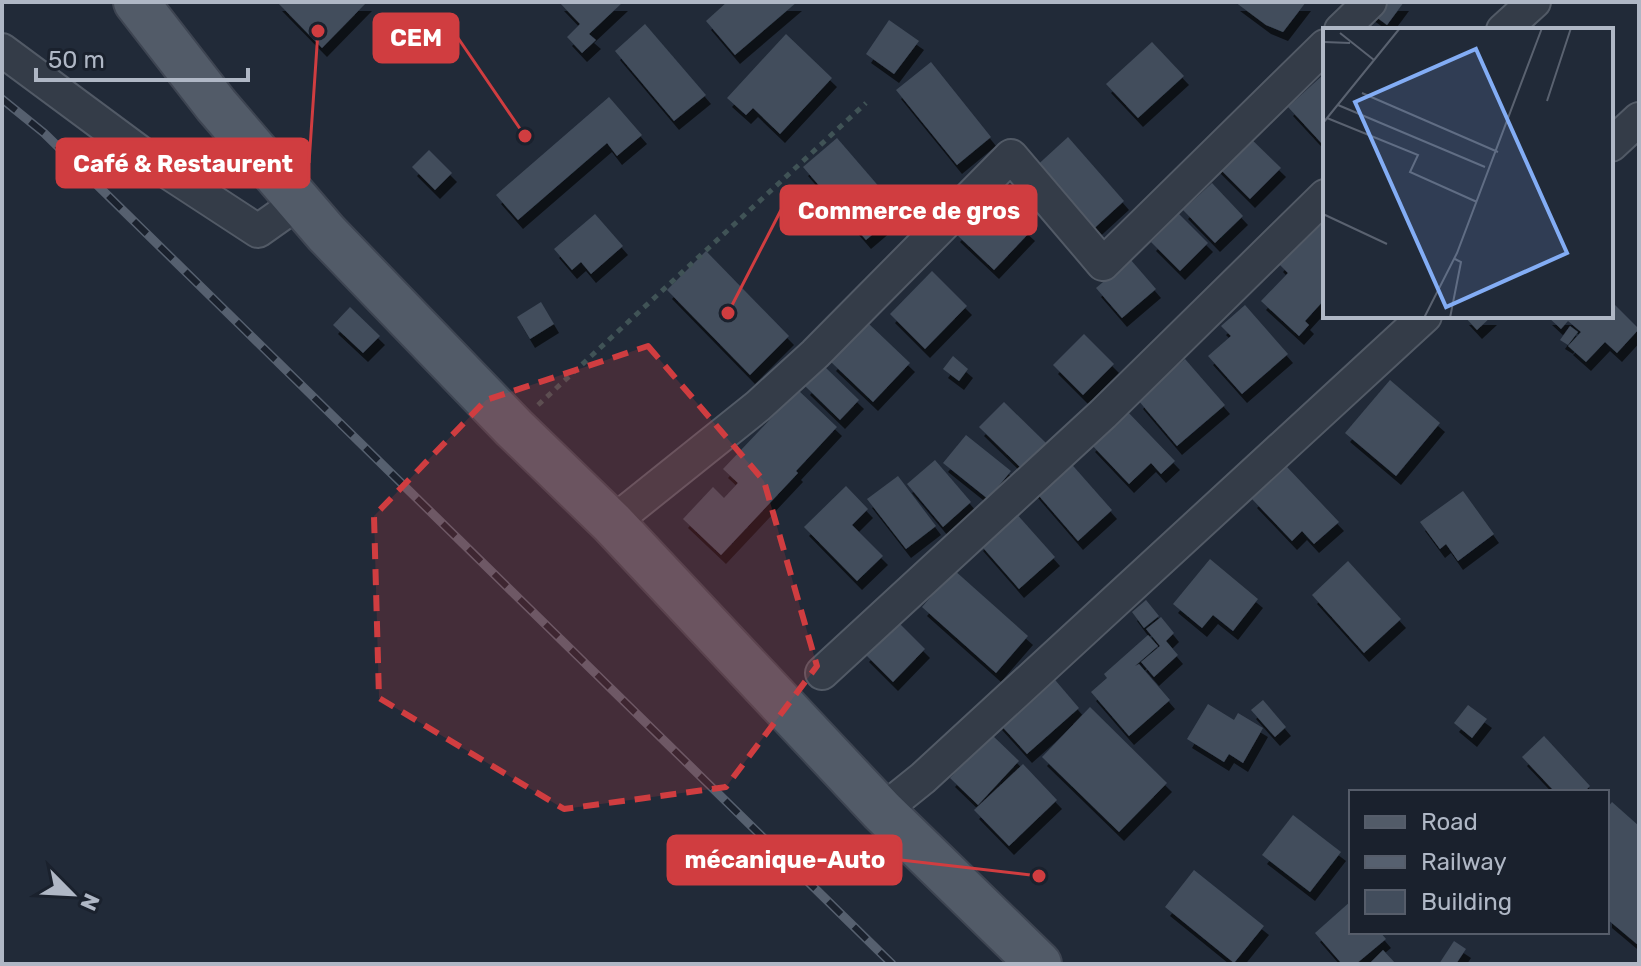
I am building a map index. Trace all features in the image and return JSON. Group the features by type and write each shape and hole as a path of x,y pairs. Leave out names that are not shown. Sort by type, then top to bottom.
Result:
{"main road":[{"path":"136,2 216,105 326,233 514,428 612,523 882,811 1039,964"}],"street":[{"path":"1343,28 1370,2"},
{"path":"1505,28 1534,2"},
{"path":"612,523 758,406 815,354 1011,156 1103,264 1323,48"},
{"path":"2,50 160,167 258,231 299,202"},
{"path":"1613,143 1639,119"},
{"path":"822,673 1103,414 1323,198"},
{"path":"882,811 923,778 1423,318"}],"path":[{"path":"514,428 866,103"}],"highlighted area":[{"path":"648,346 764,481 817,666 726,787 564,809 379,698 374,516 486,400"}],"building":[{"path":"277,2 367,2 322,48"},
{"path":"559,2 623,2 589,34 596,40 582,53 567,37 580,24"},
{"path":"727,2 797,2 735,55 706,21"},
{"path":"1235,2 1306,2 1283,32 1266,25"},
{"path":"1375,2 1404,2 1387,25 1368,11"},
{"path":"889,20 919,41 894,74 866,54"},
{"path":"645,24 706,95 674,121 615,51"},
{"path":"786,34 832,78 780,134 753,108 746,115 727,98"},
{"path":"1152,42 1184,76 1138,118 1106,84"},
{"path":"931,62 991,137 957,165 896,90"},
{"path":"1323,75 1323,145 1288,107"},
{"path":"609,97 642,135 617,156 607,143 518,220 496,195"},
{"path":"1245,133 1281,168 1250,199 1215,164"},
{"path":"1068,137 1124,201 1088,234 1032,170"},
{"path":"837,138 900,211 866,240 803,167"},
{"path":"429,150 452,173 435,190 412,167"},
{"path":"1212,183 1243,216 1215,243 1183,210"},
{"path":"991,196 1030,232 994,270 955,233"},
{"path":"595,214 623,246 591,274 581,262 572,270 554,249"},
{"path":"1179,214 1208,243 1180,271 1151,242"},
{"path":"1318,221 1323,226 1323,301 1305,321 1309,325 1299,336 1261,301 1288,273 1278,263"},
{"path":"706,251 789,336 750,375 667,290"},
{"path":"1130,259 1156,289 1122,318 1096,288"},
{"path":"932,271 967,306 925,349 890,314"},
{"path":"541,302 554,324 530,339 517,317"},
{"path":"1613,303 1639,329 1617,353 1605,342 1586,362 1568,346 1581,332 1568,321 1561,329 1549,318 1613,318"},
{"path":"1245,305 1288,354 1242,394 1208,356 1231,336 1221,326"},
{"path":"350,307 380,336 363,353 333,325"},
{"path":"1466,318 1490,318 1477,330"},
{"path":"868,323 910,363 873,402 831,362"},
{"path":"1570,326 1578,332 1568,345 1560,340"},
{"path":"1084,334 1114,364 1083,395 1053,365"},
{"path":"953,356 968,369 959,381 943,369"},
{"path":"1185,359 1225,405 1177,446 1138,400"},
{"path":"824,366 859,400 840,420 805,386"},
{"path":"1390,380 1440,423 1396,476 1345,433"},
{"path":"798,390 837,427 721,555 683,519 713,487 724,498 738,483 723,469"},
{"path":"1004,402 1046,443 1021,468 979,427"},
{"path":"1125,409 1175,461 1161,474 1151,463 1129,484 1090,443"},
{"path":"966,435 1011,471 988,499 943,463"},
{"path":"1067,459 1112,510 1078,541 1033,489"},
{"path":"935,460 971,502 943,527 907,484"},
{"path":"1287,467 1339,522 1314,544 1302,531 1292,541 1252,499"},
{"path":"898,476 936,526 906,549 867,499"},
{"path":"846,486 868,509 852,525 883,556 857,581 804,527"},
{"path":"1463,491 1494,534 1458,561 1446,544 1440,549 1420,522"},
{"path":"1014,511 1055,557 1019,589 978,542"},
{"path":"1210,559 1258,599 1233,631 1213,615 1202,628 1173,604"},
{"path":"1348,561 1401,619 1364,653 1312,595"},
{"path":"954,570 1028,636 996,673 922,607"},
{"path":"1146,600 1159,616 1144,628 1132,612"},
{"path":"1161,617 1174,633 1166,641 1178,655 1154,677 1141,662 1160,646 1146,629"},
{"path":"896,620 925,649 893,682 864,653"},
{"path":"1148,635 1158,646 1135,666 1139,664 1170,700 1129,736 1091,692 1107,678 1104,674"},
{"path":"1050,674 1079,708 1027,754 997,721"},
{"path":"1263,700 1286,727 1275,737 1251,710"},
{"path":"1208,704 1234,720 1238,713 1263,728 1243,763 1229,754 1224,762 1187,739"},
{"path":"1468,705 1487,719 1472,738 1454,723"},
{"path":"1090,707 1167,783 1119,832 1042,757"},
{"path":"991,734 1019,761 978,805 950,778"},
{"path":"1544,736 1590,786 1586,790 1553,790 1522,757"},
{"path":"1023,764 1057,800 1009,846 974,810"},
{"path":"1612,802 1639,826 1638,945 1609,921 1609,806"},
{"path":"1293,815 1341,852 1310,892 1262,855"},
{"path":"1194,870 1264,926 1234,963 1165,907"},
{"path":"1349,903 1349,934 1382,934 1386,939 1356,964 1342,964 1315,933"},
{"path":"1454,941 1466,949 1456,964 1439,964"},
{"path":"1383,950 1396,964 1369,964"}],"railway":[{"path":"2,99 44,133 892,964"}],"place":[{"name":"Café & Restaurent","path":"318,31"},
{"name":"CEM","path":"525,136"},
{"name":"Commerce de gros","path":"728,313"},
{"name":"mécanique-Auto","path":"1039,876"}]}
